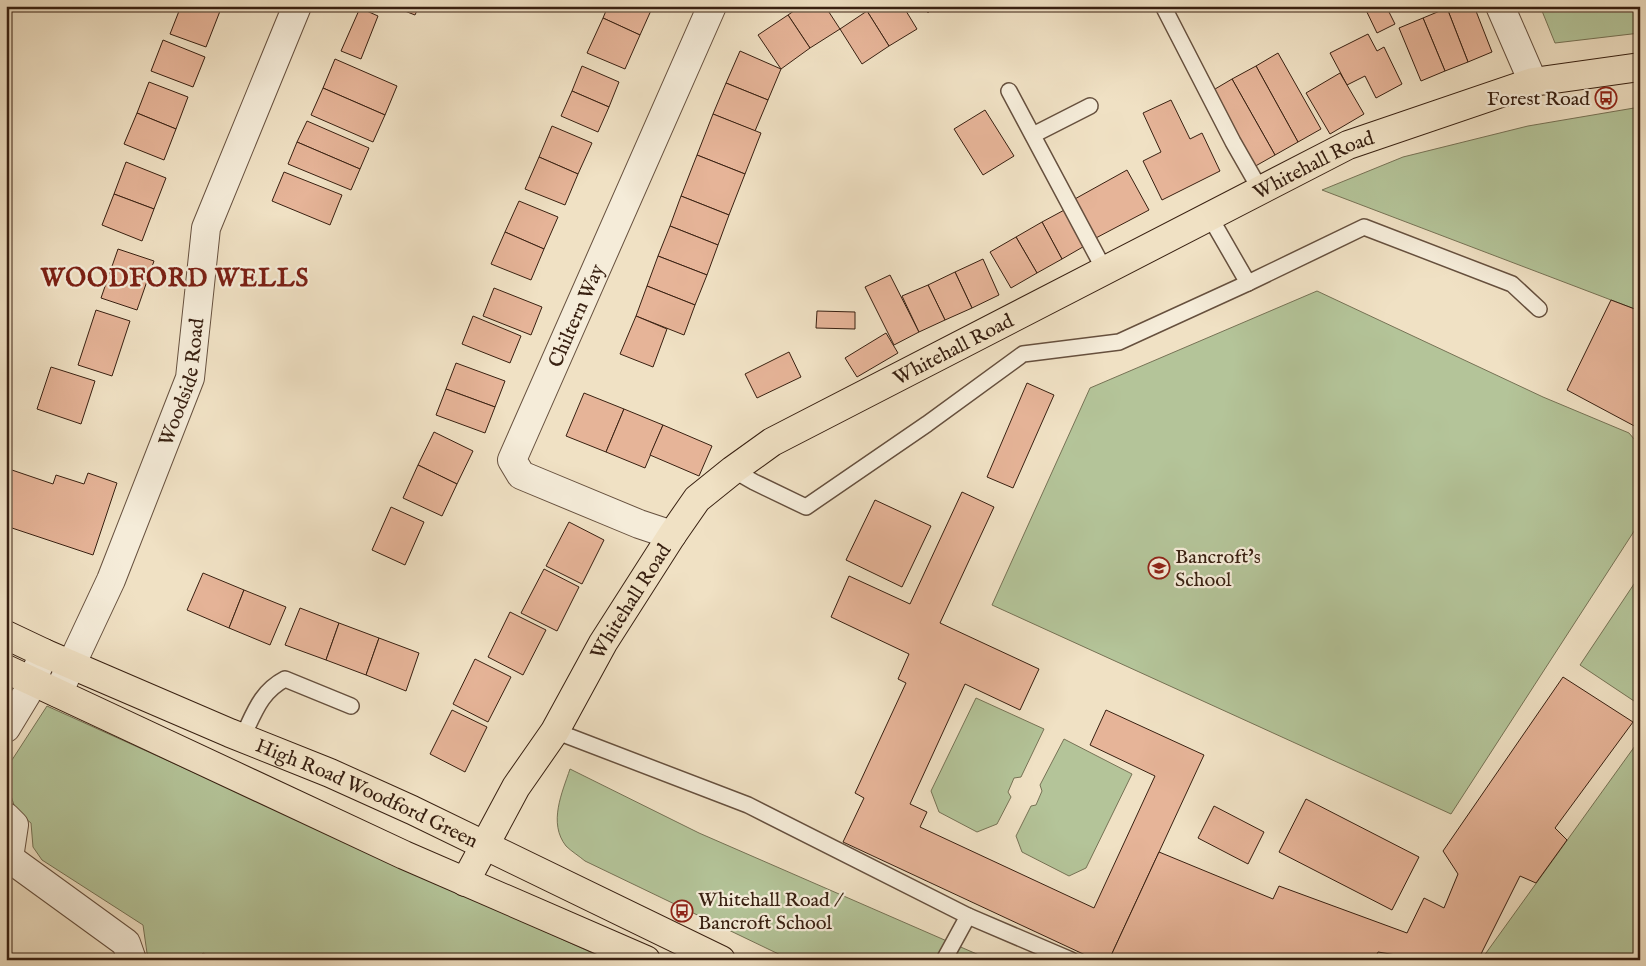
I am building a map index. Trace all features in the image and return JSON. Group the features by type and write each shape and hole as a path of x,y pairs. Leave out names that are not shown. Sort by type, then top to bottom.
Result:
{"main road":[{"name":"Whitehall Road","path":"465,882 516,787 555,731 604,643 697,499 772,442 1348,145 1533,82 1640,68"},
{"name":"High Road Woodford Green","path":"6,636 242,738 339,777 486,844 722,960"},
{"name":"High Road Woodford Green","path":"6,669 395,851 646,960"}],"street":[{"name":"Woodside Road","path":"58,693 111,580 190,378 206,228 297,6"},
{"name":"Chiltern Way","path":"672,535 639,524 521,475 512,460 712,6"},
{"path":"1500,6 1533,82"},
{"path":"6,728 33,681 44,653"},
{"path":"6,817 14,824 8,860 126,943 132,960"}],"lane":[{"path":"1163,6 1233,142 1261,191"},
{"path":"1009,91 1104,271"},
{"path":"1033,135 1090,106"},
{"path":"1210,217 1248,283"},
{"path":"733,470 806,507 927,424 1023,354 1118,342 1248,283 1364,227 1512,284 1539,310"},
{"path":"242,738 260,702 272,686 284,680 351,706"},
{"path":"555,731 748,805 968,916 1071,960"},
{"path":"944,960 968,916"}],"green space":[{"path":"1540,6 1640,6 1640,33 1555,43"},
{"path":"1640,107 1640,311 1322,190 1403,157 1528,126"},
{"path":"1317,291 1543,397 1629,433 1640,446 1640,522 1451,814 992,605 1090,388"},
{"path":"1640,575 1640,693 1634,701 1580,665"},
{"path":"976,698 1044,729 1021,777 1014,778 1008,792 1011,797 997,824 977,832 939,812 931,791"},
{"path":"47,706 608,960 215,960 203,953 198,960 151,960 147,953 143,925 42,860 33,847 31,823 16,811 7,784 10,763"},
{"path":"1064,739 1132,774 1086,868 1069,876 1022,852 1016,836 1031,806 1036,805 1042,791 1040,785"},
{"path":"1640,739 1640,960 1481,960"},
{"path":"570,769 699,833 979,955 977,960 791,960 585,861 568,848 561,837 557,818 560,798"}],"building":[{"path":"181,6 222,6 206,47 170,34"},
{"path":"392,6 419,6 415,15"},
{"path":"608,6 653,6 640,35 603,18"},
{"path":"801,6 825,6 840,29 810,48 788,15"},
{"path":"875,6 903,6 917,29 889,46 867,11"},
{"path":"922,6 935,6 928,13"},
{"path":"1364,6 1386,6 1395,24 1377,33"},
{"path":"1451,6 1474,6 1492,52 1468,62 1447,8"},
{"path":"360,8 378,16 361,59 341,51"},
{"path":"1447,8 1468,62 1445,71 1423,18"},
{"path":"867,11 889,46 862,64 840,29"},
{"path":"788,15 810,48 781,69 758,35"},
{"path":"603,18 640,35 625,69 587,53"},
{"path":"1423,18 1445,71 1421,81 1399,28"},
{"path":"1368,34 1377,51 1384,47 1402,84 1376,98 1365,76 1347,85 1330,53"},
{"path":"163,40 205,57 193,87 151,71"},
{"path":"740,51 781,69 768,100 726,83"},
{"path":"1278,53 1321,129 1298,142 1256,66"},
{"path":"335,59 397,86 385,115 323,88"},
{"path":"582,66 619,82 609,107 572,91"},
{"path":"1256,66 1298,142 1275,155 1232,79"},
{"path":"1340,73 1364,114 1330,134 1306,93"},
{"path":"1232,79 1275,155 1252,168 1210,92"},
{"path":"149,82 188,97 176,129 137,113"},
{"path":"726,83 768,100 755,131 713,114"},
{"path":"323,88 385,115 373,142 311,115"},
{"path":"572,91 609,107 598,132 561,116"},
{"path":"1171,100 1190,139 1202,133 1220,171 1162,200 1143,161 1161,152 1143,113"},
{"path":"985,110 1014,156 983,175 954,129"},
{"path":"137,113 176,129 164,160 124,144"},
{"path":"713,114 761,133 745,174 697,155"},
{"path":"307,121 369,148 360,169 297,142"},
{"path":"552,126 592,143 578,174 539,157"},
{"path":"297,142 360,169 351,190 288,164"},
{"path":"697,155 745,174 729,215 681,196"},
{"path":"539,157 578,174 565,205 525,189"},
{"path":"126,162 166,178 154,209 114,194"},
{"path":"1127,170 1149,210 1094,239 1073,200"},
{"path":"284,172 342,195 330,225 272,201"},
{"path":"114,194 154,209 142,241 102,225"},
{"path":"681,196 729,215 718,245 670,226"},
{"path":"519,201 558,217 544,249 505,232"},
{"path":"1068,208 1088,244 1062,259 1042,222"},
{"path":"1042,222 1062,259 1037,273 1016,237"},
{"path":"670,226 718,245 707,275 658,256"},
{"path":"505,232 544,249 531,280 491,264"},
{"path":"1016,237 1037,273 1011,288 990,252"},
{"path":"118,249 154,261 137,310 101,298"},
{"path":"658,256 707,275 695,305 647,286"},
{"path":"983,259 999,295 972,308 955,272"},
{"path":"955,272 972,308 945,320 928,285"},
{"path":"890,275 919,332 894,345 865,287"},
{"path":"928,285 945,320 919,332 902,296"},
{"path":"647,286 695,305 684,335 636,316"},
{"path":"494,288 542,307 531,335 483,316"},
{"path":"1611,300 1640,311 1640,429 1567,390"},
{"path":"96,310 130,321 112,376 78,365"},
{"path":"817,311 855,312 855,329 816,328"},
{"path":"473,316 521,336 510,363 462,344"},
{"path":"636,316 667,329 653,367 620,354"},
{"path":"886,333 898,353 857,377 845,358"},
{"path":"789,352 801,377 757,398 745,374"},
{"path":"456,363 505,381 495,407 446,389"},
{"path":"51,367 95,381 81,424 37,409"},
{"path":"1027,383 1054,395 1013,488 987,477"},
{"path":"446,389 495,407 485,433 436,415"},
{"path":"584,393 624,409 606,452 566,436"},
{"path":"624,409 663,425 645,468 606,452"},
{"path":"663,425 712,446 699,476 650,455"},
{"path":"434,432 473,451 457,484 418,465"},
{"path":"418,465 457,484 442,516 403,498"},
{"path":"6,468 53,484 56,475 84,484 88,473 117,483 93,555 6,526"},
{"path":"962,492 994,507 940,623 1039,669 1020,710 965,684 910,804 927,812 920,827 1094,908 1155,776 1090,745 1106,710 1204,755 1109,960 1096,960 843,842 864,798 855,793 906,683 898,679 909,654 831,617 849,576 910,604"},
{"path":"875,500 931,526 902,587 846,560"},
{"path":"391,507 424,522 405,565 372,550"},
{"path":"569,522 604,540 582,584 546,566"},
{"path":"544,569 579,587 557,631 521,613"},
{"path":"203,573 244,590 229,628 187,610"},
{"path":"244,590 286,607 270,645 229,628"},
{"path":"300,608 339,623 326,660 285,645"},
{"path":"510,612 546,630 523,675 488,657"},
{"path":"339,623 379,638 366,675 326,660"},
{"path":"379,638 419,653 406,691 366,675"},
{"path":"475,659 511,677 488,722 453,704"},
{"path":"1563,677 1633,722 1555,828 1567,840 1536,883 1520,876 1478,960 1405,960 1402,956 1378,952 1374,960 1109,960 1159,852 1273,899 1279,886 1407,933 1424,898 1444,908 1458,874 1443,851"},
{"path":"452,710 487,727 465,772 430,754"},
{"path":"1306,799 1419,857 1392,910 1279,852"},
{"path":"1214,806 1264,832 1248,864 1198,838"}],"place":[{"name":"Forest Road","path":"1606,98"},
{"name":"Bancroft's School","path":"1159,568"},
{"name":"Whitehall Road / Bancroft School","path":"682,911"}],"district":[{"name":"WOODFORD WELLS","path":"175,277"}]}
